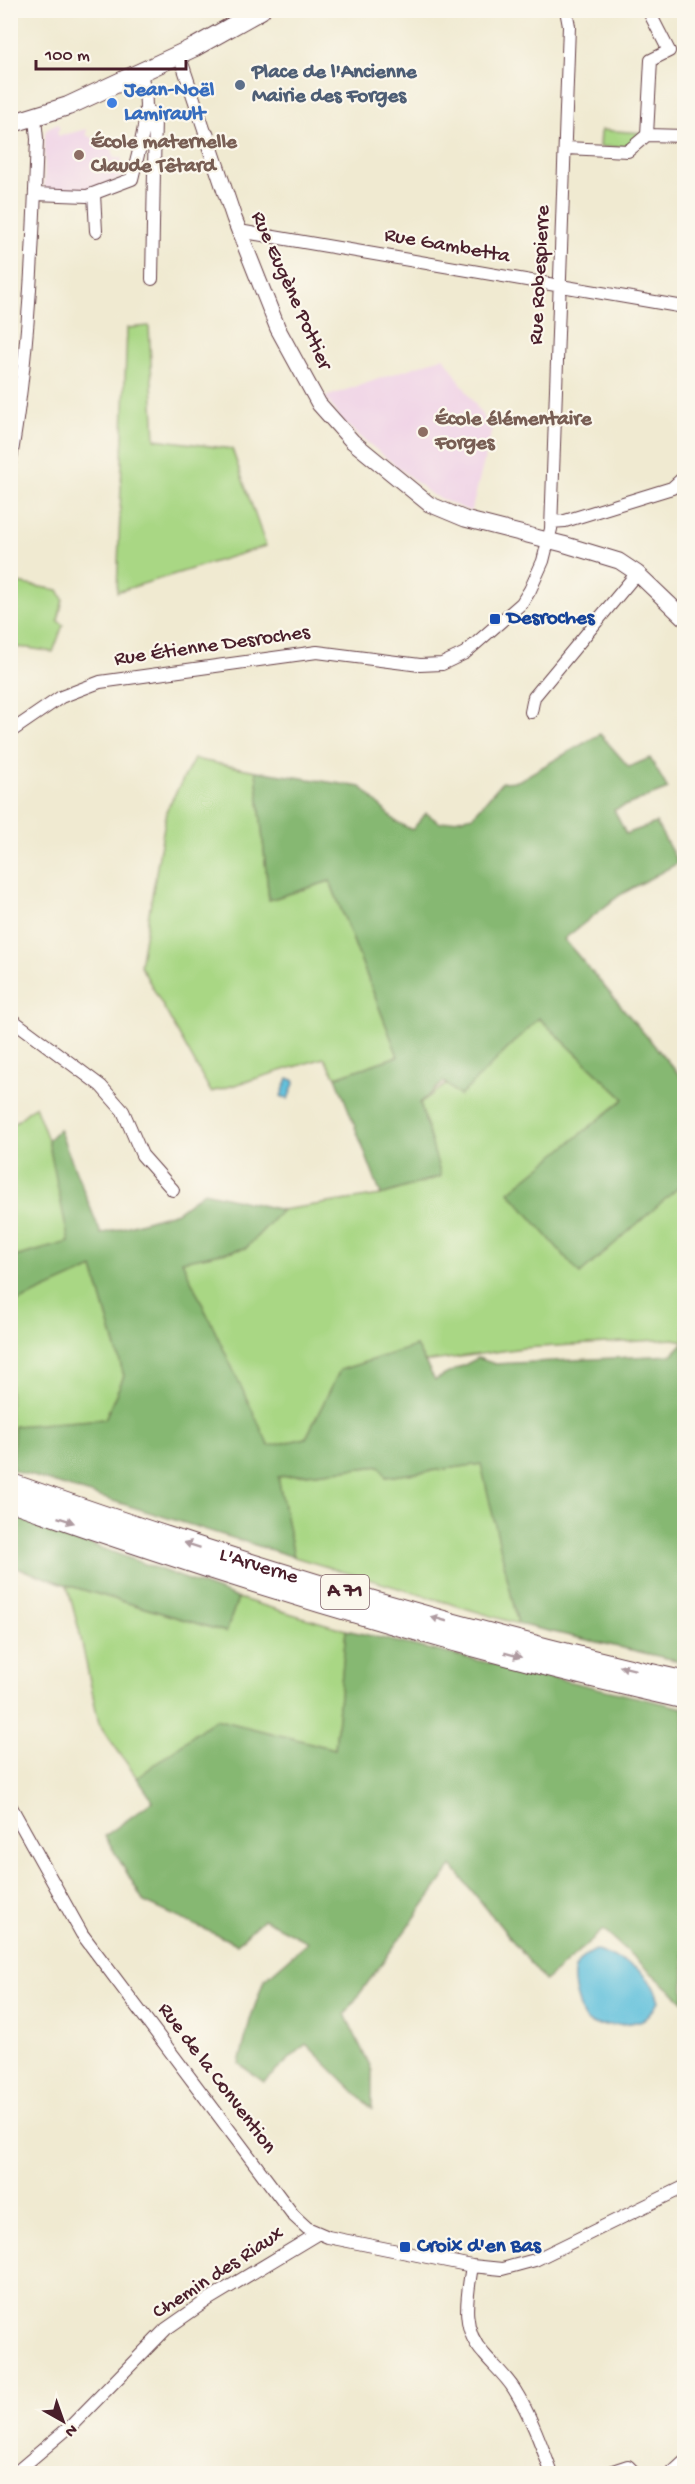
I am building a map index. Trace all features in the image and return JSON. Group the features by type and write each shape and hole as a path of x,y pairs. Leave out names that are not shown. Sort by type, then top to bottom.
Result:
{"highway":[{"name":"L'Arverne","path":"10,1484 195,1546 324,1586 554,1650 684,1682"},
{"name":"L'Arverne","path":"10,1500 95,1530 326,1604 552,1666 684,1698"}],"main road":[{"path":"10,124 68,106 179,54 261,10"}],"street":[{"name":"Rue Robespierre","path":"549,540 566,148 569,26 566,10"},
{"path":"647,135 651,60 669,51 648,10"},
{"name":"Rue Eugène Pottier","path":"179,54 239,231 278,329 319,404 352,441 429,504 465,519 549,540 619,561 637,573 684,618"},
{"path":"35,194 87,196 132,179 147,109 140,73"},
{"path":"147,109 155,117 152,279"},
{"path":"10,464 19,414 32,294 37,139 35,118"},
{"path":"566,148 628,151 647,135 684,136"},
{"path":"94,194 96,231"},
{"name":"Rue Gambetta","path":"239,231 684,307"},
{"path":"551,522 565,521 672,488 684,477"},
{"name":"Rue Étienne Desroches","path":"10,732 61,697 100,682 316,652 420,665 442,664 465,653 522,603 530,590 549,540"},
{"path":"531,712 534,698 637,573"},
{"path":"10,1018 101,1086 123,1111 142,1155 172,1190"},
{"name":"Rue de la Convention","path":"10,1806 82,1934 294,2216 317,2234 472,2266 502,2268 535,2260 684,2187"},
{"name":"Chemin des Riaux","path":"14,2474 73,2424 166,2329 209,2299 317,2234"},
{"path":"472,2266 466,2304 471,2336 482,2352 508,2379 527,2410 552,2474"},
{"path":"671,2474 684,2462"},
{"path":"604,2474 628,2466 636,2474"}],"shaded area":[{"name":"École maternelle Claude Têtard","path":"58,124 59,136 87,129 86,135 112,147 114,158 122,158 122,178 87,191 44,191 45,132 48,128"},
{"name":"École élémentaire Forges","path":"444,357 492,430 471,512 432,495 358,435 339,417 325,397"}],"green space":[{"path":"601,130 643,133 629,147 600,147"},
{"path":"149,326 155,439 232,449 266,546 117,592 127,328"},
{"path":"11,582 58,590 63,599 58,621 63,625 53,652 11,647"},
{"path":"600,734 629,767 650,758 668,789 614,810 626,834 656,823 678,863 620,895 564,939 682,1078 684,1077 684,1192 679,1187 580,1274 509,1192 624,1099 539,1018 460,1096 444,1082 420,1103 441,1176 381,1195 336,1077 398,1056 330,881 269,900 256,771 361,787 395,821 412,830 426,813 440,823 473,816 502,782 518,781"},
{"path":"194,759 256,771 269,900 330,881 398,1056 336,1077 324,1058 211,1092 140,965 167,809"},
{"path":"539,1018 625,1100 510,1191 580,1274 679,1186 684,1192 684,1341 674,1339 523,1348 425,1362 416,1346 340,1370 306,1438 269,1447 182,1261 246,1248 282,1210 381,1195 440,1177 420,1103 447,1084 460,1095"},
{"path":"35,1106 53,1154 63,1192 67,1210 69,1242 11,1258 11,1126"},
{"path":"59,1129 101,1234 177,1212 204,1192 282,1210 246,1248 182,1261 269,1446 306,1438 340,1370 416,1346 435,1380 478,1358 495,1364 672,1355 684,1342 684,1662 518,1624 481,1464 386,1477 380,1466 278,1477 294,1557 13,1470 14,1426 105,1419 124,1376 93,1268 13,1304 11,1258 69,1242 48,1140"},
{"path":"10,1264 13,1303 93,1268 124,1376 105,1419 14,1427 13,1470 10,1469"},
{"path":"482,1464 518,1624 294,1557 278,1477 381,1466 386,1477"},
{"path":"11,1515 238,1598 226,1632 11,1566"},
{"path":"67,1585 226,1632 238,1598 346,1630 335,1749 215,1719 137,1778 99,1724"},
{"path":"346,1630 684,1708 684,2002 603,1930 545,1981 452,1866 345,2014 372,2071 372,2109 306,2044 264,2082 239,2064 250,2020 264,1980 308,1942 263,1919 237,1944 144,1902 105,1836 153,1801 137,1778 215,1719 335,1749"}],"water":[{"path":"288,1078 295,1081 288,1099 281,1096"},
{"path":"595,1950 635,1968 649,1981 659,2001 644,2019 626,2024 601,2025 587,2022 584,2018 574,1987 574,1972 580,1960"}],"place":[{"name":"Place de l'Ancienne Mairie des Forges","path":"240,85"},
{"name":"Jean-Noël Lamirault","path":"112,103"},
{"name":"École maternelle Claude Têtard","path":"79,155"},
{"name":"École élémentaire Forges","path":"423,432"},
{"name":"Desroches","path":"495,619"},
{"name":"Croix d'en Bas","path":"405,2247"}]}
